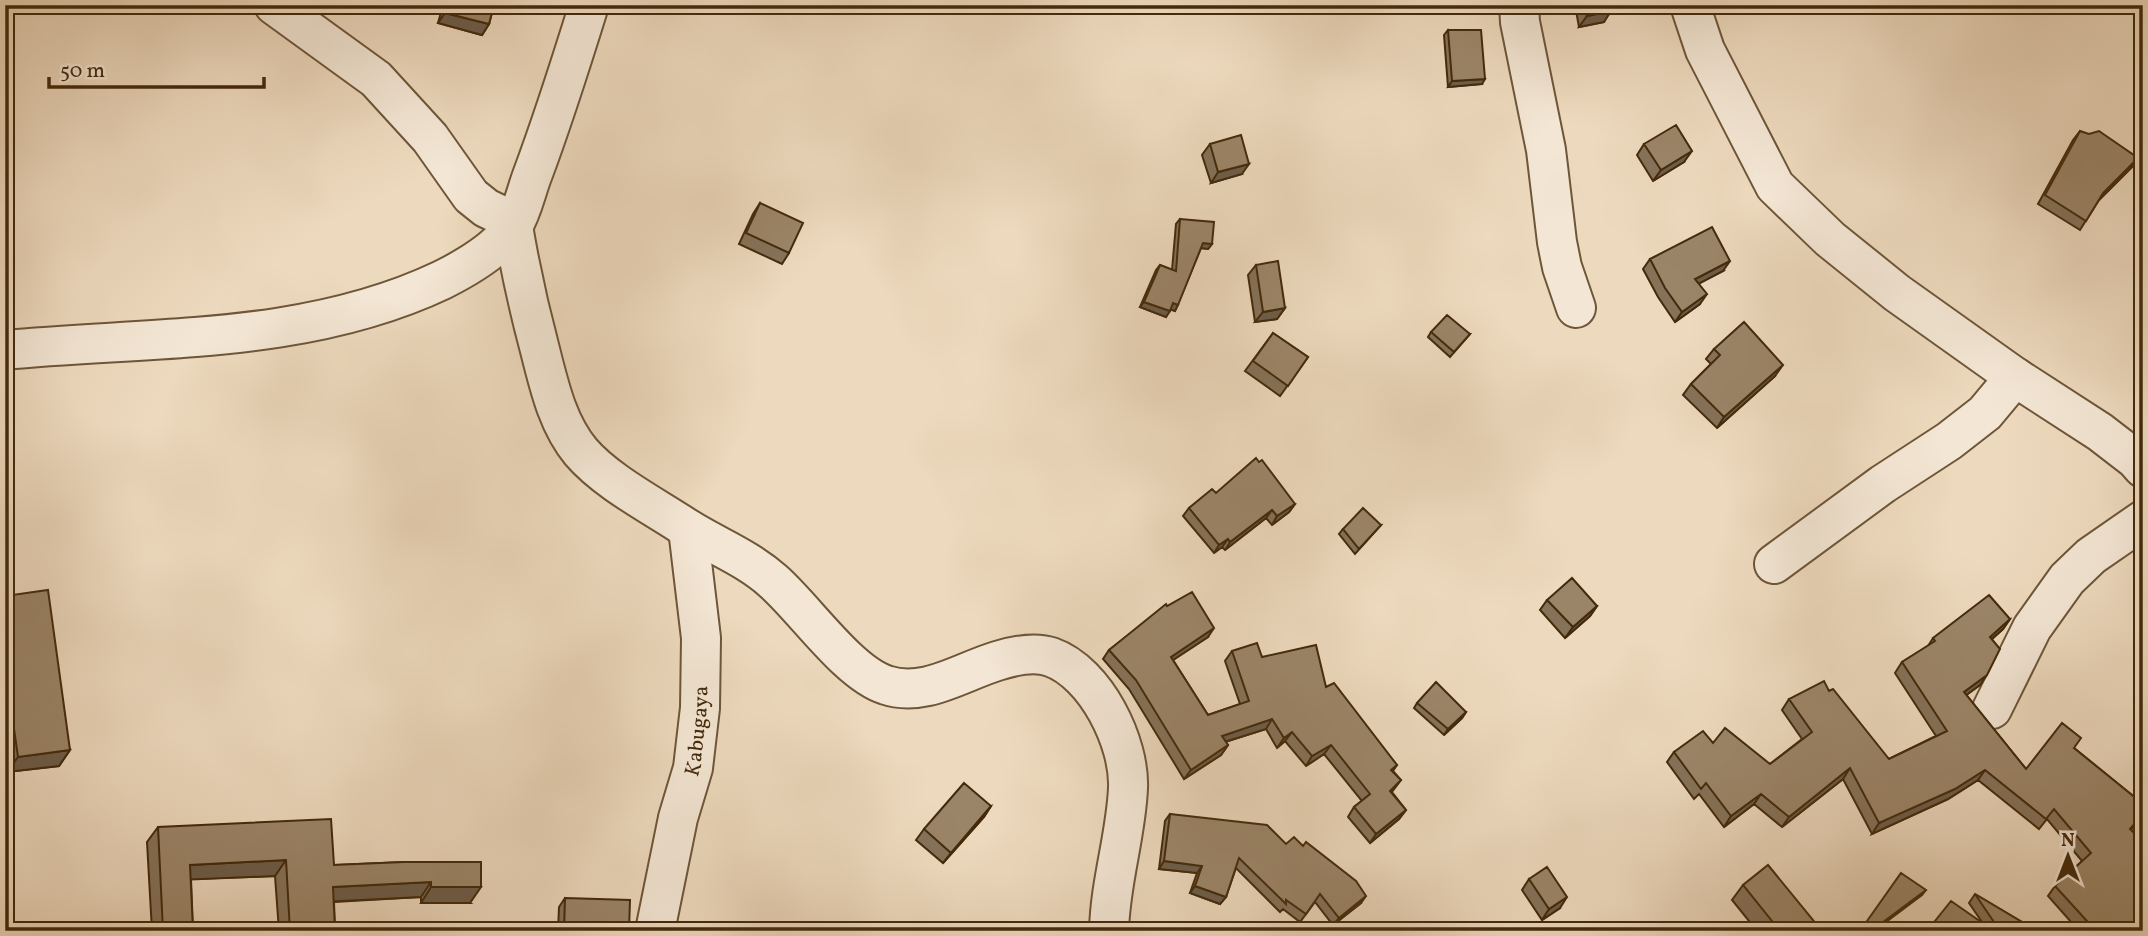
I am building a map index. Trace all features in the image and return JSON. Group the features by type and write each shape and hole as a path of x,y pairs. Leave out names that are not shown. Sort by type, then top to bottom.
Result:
{"street":[{"path":"274,5 376,79 430,138 471,196 514,224 531,315 553,399 566,430 581,453 608,476 688,529 751,563 774,581 859,671 882,684 903,690 935,684 1025,654 1050,656 1072,668 1089,686 1107,710 1126,757 1128,788 1113,880 1109,931"},
{"path":"5,350 77,343 201,338 307,323 387,304 462,270 492,249 514,224 548,134 589,5"},
{"path":"1519,5 1537,114 1546,150 1557,242 1576,309"},
{"path":"1690,5 1705,50 1775,186 1830,239 1897,293 2015,377 2100,432 2143,468"},
{"path":"1774,564 1883,484 1949,441 1985,413 2015,377"},
{"path":"1992,709 2032,628 2067,579 2091,556 2143,520"},
{"name":"Kabugaya","path":"655,931 678,818 693,768 700,708 701,638 688,529"}],"building":[{"path":"447,5 494,5 489,24 445,13"},
{"path":"1584,5 1610,5 1611,11 1587,16"},
{"path":"1448,30 1481,30 1485,79 1452,81"},
{"path":"1676,125 1692,151 1661,170 1644,144"},
{"path":"2080,131 2089,134 2099,131 2138,158 2103,193 2086,221 2045,195"},
{"path":"1241,135 1249,164 1218,172 1210,144"},
{"path":"760,203 803,223 789,253 746,233"},
{"path":"1180,219 1214,222 1212,244 1203,243 1178,305 1173,303 1170,311 1144,302 1160,265 1176,271"},
{"path":"1712,227 1730,261 1695,279 1707,294 1682,312 1665,288 1650,259"},
{"path":"1278,261 1285,308 1263,312 1256,265"},
{"path":"1447,315 1470,334 1454,352 1431,332"},
{"path":"1744,322 1783,365 1724,417 1691,384 1720,355 1714,349"},
{"path":"1273,333 1308,357 1288,386 1253,361"},
{"path":"1256,458 1259,462 1262,460 1295,504 1277,516 1272,510 1230,542 1228,539 1219,545 1189,508 1212,489 1216,493"},
{"path":"1363,508 1381,525 1359,549 1343,529"},
{"path":"1572,578 1597,606 1573,627 1547,600"},
{"path":"48,590 70,750 18,757 5,666 5,596"},
{"path":"1192,592 1214,628 1171,657 1208,715 1249,701 1232,651 1257,643 1262,657 1316,645 1326,687 1334,683 1397,765 1391,770 1401,780 1390,791 1406,810 1376,834 1354,807 1370,794 1331,745 1312,756 1292,732 1284,738 1272,719 1222,736 1228,745 1191,770 1136,680 1109,650 1166,604 1167,606"},
{"path":"1989,595 2010,619 1990,637 2000,649 1987,675 1964,692 2026,769 2062,723 2081,738 2074,748 2143,804 2143,814 2130,829 2143,842 2143,925 2137,931 2096,931 2055,886 2091,853 2054,809 2046,819 1985,770 1955,789 1879,823 1850,768 1789,817 1761,794 1731,816 1706,783 1701,789 1674,752 1703,731 1713,743 1725,728 1770,764 1812,732 1789,699 1824,681 1829,691 1833,689 1889,759 1947,731 1902,662 1935,641 1933,638"},
{"path":"1436,682 1466,712 1448,729 1417,703"},
{"path":"964,783 991,806 951,853 924,829"},
{"path":"1170,814 1267,825 1286,844 1294,837 1303,846 1306,842 1356,881 1366,896 1339,918 1320,894 1306,914 1286,900 1286,904 1239,858 1226,897 1195,886 1202,866 1164,861"},
{"path":"331,819 334,865 481,862 481,887 431,887 431,882 333,887 335,931 290,931 286,860 190,865 193,931 163,931 158,827"},
{"path":"1768,865 1822,931 1780,931 1743,885"},
{"path":"1547,867 1567,897 1549,909 1529,879"},
{"path":"1901,873 1926,890 1871,931 1860,931"},
{"path":"1975,894 2037,931 2000,931"},
{"path":"565,898 630,900 629,931 564,931"},
{"path":"1951,901 1994,931 1927,931"},
{"path":"1284,929 1284,931 1180,931"}]}
